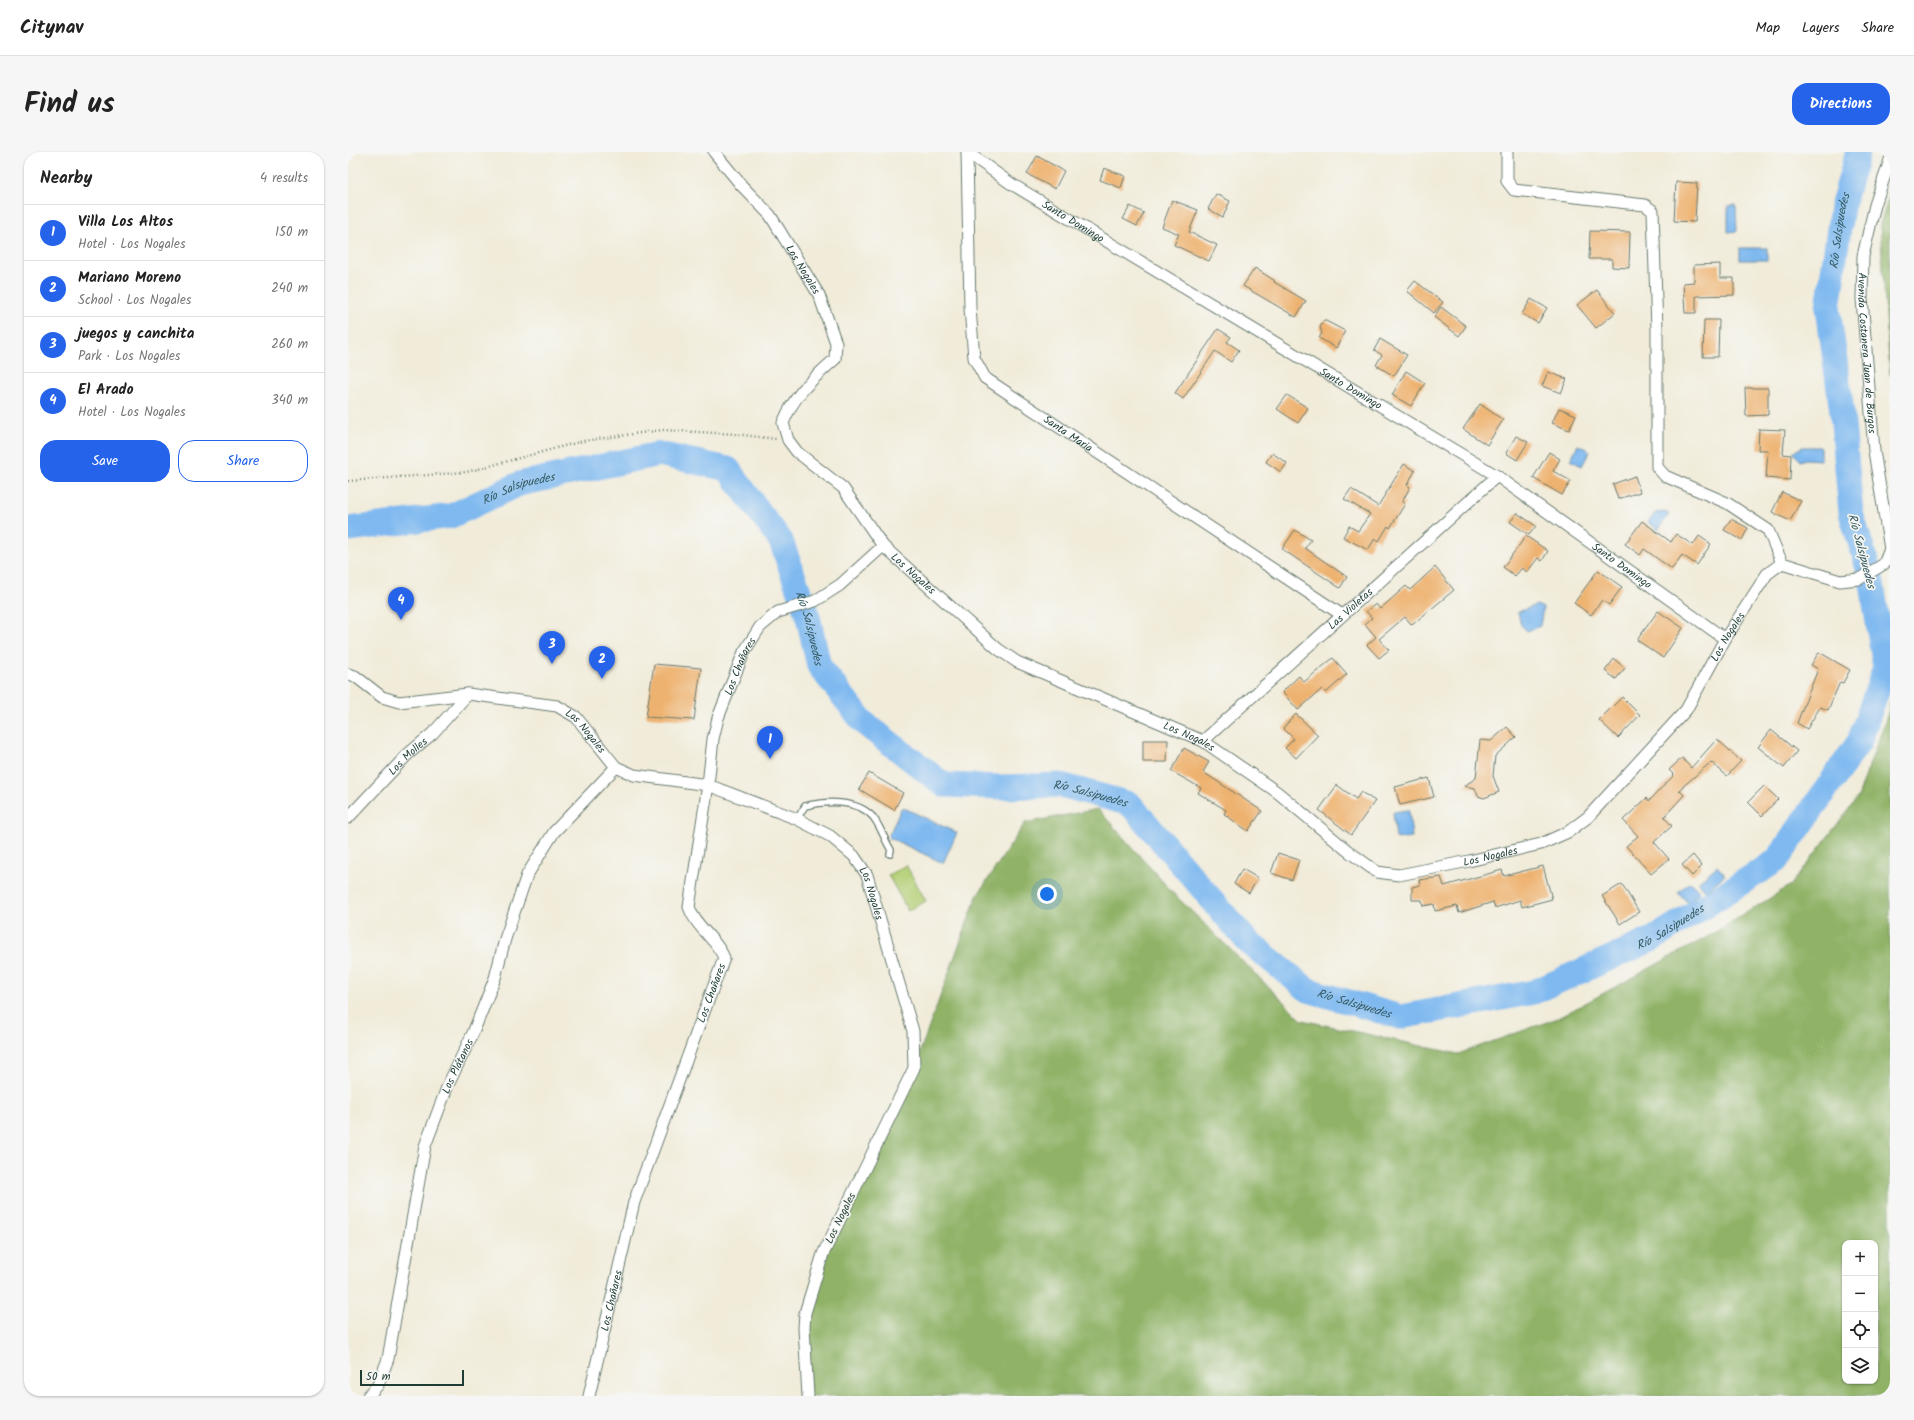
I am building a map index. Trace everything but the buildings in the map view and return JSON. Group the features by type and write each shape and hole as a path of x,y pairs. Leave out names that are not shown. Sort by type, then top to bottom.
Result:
{"street":[{"name":"Los Nogales","path":"714,152 742,186 770,215 819,295 836,343 835,360 804,386 791,404 783,423 788,440 797,452 843,488 883,546 998,649 1017,662 1203,741 1277,792 1348,851 1377,872 1399,874 1469,861 1541,844 1568,832 1588,817 1686,710 1725,639 1767,574 1782,563"},
{"name":"Santo Domingo","path":"967,152 1010,183 1497,476 1725,639"},
{"name":"Santa Maria","path":"967,152 970,308 974,358 985,378 1342,615"},
{"path":"1507,152 1507,181 1514,190 1644,205 1653,211 1657,330 1657,467 1665,476 1727,503 1768,530 1782,563"},
{"name":"Avenida Costanera Juan de Burgos","path":"1782,563 1840,581 1859,579 1884,564 1890,549 1874,452 1862,299 1863,256 1875,205 1890,160"},
{"name":"Las Violetas","path":"1203,741 1497,476"},
{"name":"Los Chañares","path":"589,1396 634,1202 724,958 720,949 692,916 689,908 708,785 713,739 718,718 744,652 760,627 778,612 815,601 840,585 883,546"},
{"name":"Los Nogales","path":"348,674 355,676 382,697 399,702 468,694 557,706 576,717 616,767 634,775 708,785 797,819 830,836 854,856 867,875 913,1031 914,1068 822,1254 806,1313 804,1328 808,1396"},
{"name":"Los Molles","path":"348,818 407,755 433,733 468,694"},
{"name":"Los Plátanos","path":"368,1396 378,1385 388,1359 425,1146 448,1085 473,1033 495,978 505,939 527,874 554,832 616,767"}],"lane":[{"path":"797,819 805,806 819,802 841,803 860,808 872,816 881,829 884,840 891,850 890,854"}],"path":[{"path":"348,481 467,472 583,441 662,430 735,434 788,440"}],"green space":[{"path":"1890,192 1890,375 1880,225"},
{"path":"1890,702 1890,1396 808,1396 804,1328 823,1254 914,1068 977,896 1025,823 1098,809 1172,892 1302,1020 1458,1054 1558,1018 1709,936 1791,885 1858,797 1888,713"},
{"path":"906,865 926,901 908,911 888,875"}],"water":[{"path":"1736,205 1737,231 1728,232 1728,206"},
{"path":"1740,248 1767,248 1767,260 1740,260"},
{"path":"1578,445 1590,451 1582,466 1570,460"},
{"path":"1803,447 1821,447 1821,460 1805,459 1800,461 1793,452"},
{"path":"1664,512 1669,514 1658,530 1648,522 1655,513"},
{"path":"1537,605 1543,608 1540,626 1527,631 1521,625 1518,612"},
{"path":"902,807 957,833 943,863 888,837"},
{"path":"1409,810 1412,837 1396,839 1393,812"},
{"path":"1717,866 1725,875 1706,891 1698,882"},
{"path":"1690,882 1700,892 1688,903 1678,892"}],"waterway":[{"name":"Río Salsipuedes","path":"348,529 451,516 519,484 659,454 728,469 781,541 808,617 819,666 864,723 944,785 1002,787 1061,785 1130,804 1247,941 1308,990 1400,1017 1534,992 1653,939 1776,861 1859,742 1885,668 1871,578 1851,513 1842,412 1828,308 1842,207 1858,152"}],"place":[{"name":"El Arado","path":"401,620"},
{"name":"juegos y canchita","path":"552,664"},
{"name":"Mariano Moreno","path":"602,679"},
{"name":"Villa Los Altos","path":"770,759"}]}
